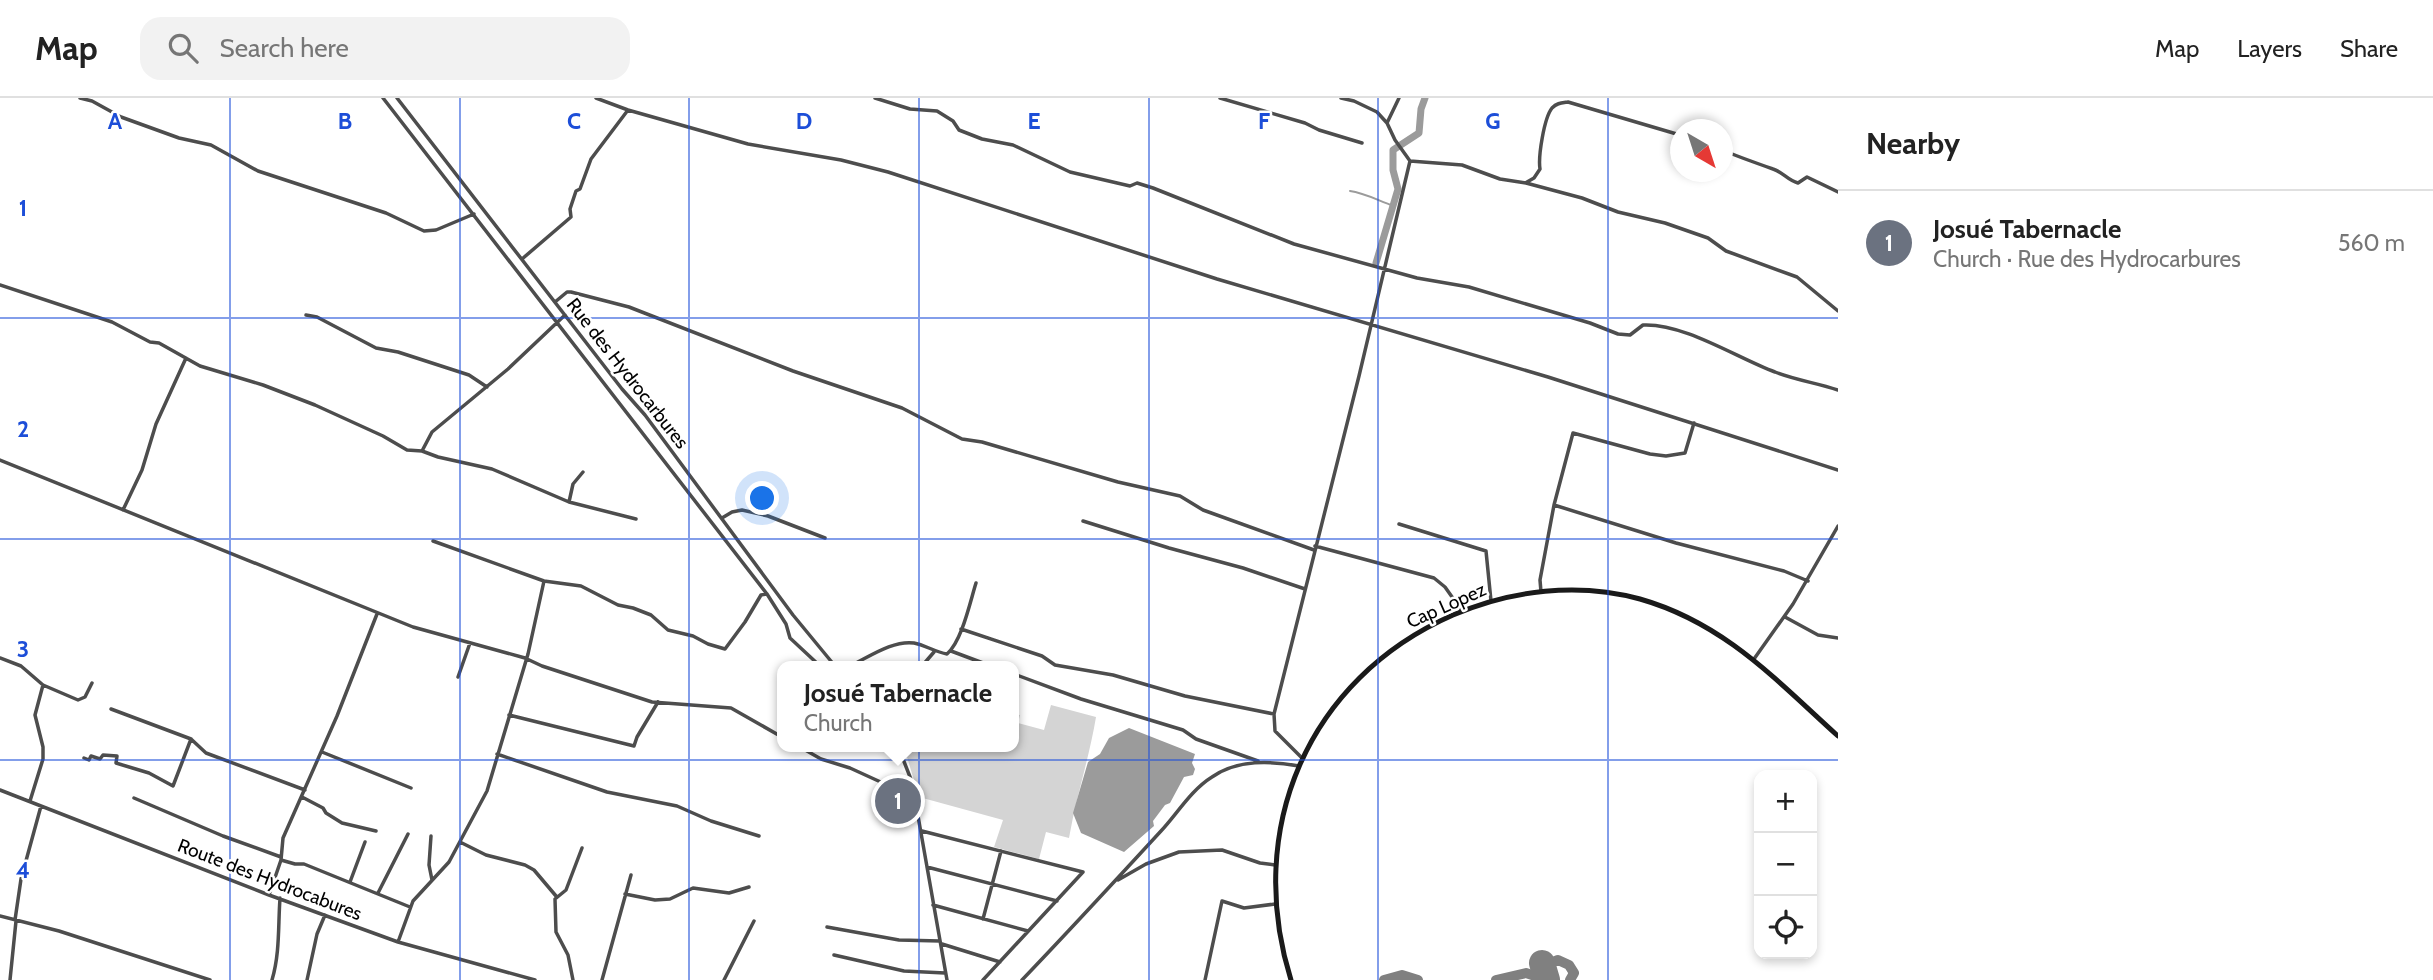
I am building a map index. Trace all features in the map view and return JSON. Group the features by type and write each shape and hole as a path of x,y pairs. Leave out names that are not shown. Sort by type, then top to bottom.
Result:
{"street":[{"path":"80,98 92,101 121,117 179,138 211,145 258,171 386,213 424,231 436,230 474,214"},
{"path":"383,98 767,594 786,624 790,638 815,661"},
{"name":"Rue des Hydrocarbures","path":"397,98 698,485 793,615 831,661"},
{"path":"596,98 748,145 841,160 888,172 1217,279 1548,376 1838,470"},
{"path":"875,98 910,109 937,111 954,121 959,130 982,139 1013,145 1070,172 1130,186 1137,183 1145,185 1294,244 1383,270 1469,287 1618,334 1630,335 1643,325 1664,327 1690,335 1771,371 1838,390"},
{"path":"1220,98 1362,143"},
{"path":"1303,759 1275,731 1274,714 1410,161 1387,123 1370,108 1342,98"},
{"path":"1387,123 1399,98"},
{"path":"1525,183 1534,178 1540,169 1538,159 1546,120 1556,104 1568,102 1670,132"},
{"path":"522,259 571,217 570,209 576,191 580,189 590,161 628,110"},
{"path":"1733,155 1758,166 1775,170 1788,180 1798,183 1807,177 1838,191"},
{"path":"1410,161 1462,165 1500,179 1582,198 1618,212 1665,223 1708,239 1726,251 1797,277 1838,310"},
{"path":"0,285 112,323 150,342 159,343 200,366 315,405 407,450 422,451 492,469 569,502 636,519"},
{"path":"555,302 567,292 571,292 629,307 793,370 902,408 962,439 982,442 1118,482 1180,496 1203,510 1315,548 1434,578 1445,587 1462,611"},
{"path":"306,314 317,317 376,348 398,352 468,375 487,387"},
{"path":"422,451 432,432 487,387 565,315"},
{"path":"123,510 142,470 156,424 186,358"},
{"path":"1541,592 1540,580 1554,505 1573,433 1665,456 1685,453 1695,423"},
{"path":"0,460 413,627 525,658 632,697 731,708 777,734"},
{"path":"569,502 573,484 583,472"},
{"path":"688,492 698,485"},
{"path":"1554,505 1676,543 1784,571 1808,581"},
{"path":"722,518 742,510 768,516 825,538"},
{"path":"1083,521 1306,589"},
{"path":"1399,524 1486,551 1491,601"},
{"path":"1754,659 1808,581 1838,526"},
{"path":"433,541 544,581 581,586 606,600 651,615 668,630 693,636 708,645 725,649 761,596 767,594"},
{"path":"398,942 410,907 418,894 445,867 482,802 525,658 544,581"},
{"path":"861,661 899,643 915,643 934,652 947,654 961,629 976,583"},
{"name":"Cap Lopez","path":"1291,980 1275,904 1275,865 1284,812 1303,759 1333,710 1374,664 1419,632 1462,611 1491,601 1541,592 1596,592 1655,604 1706,625 1754,659 1838,736"},
{"path":"269,895 281,858 283,838 322,751 377,613"},
{"path":"1785,617 1818,635 1838,638"},
{"path":"961,629 1042,656 1055,665 1113,675 1185,696 1274,714"},
{"path":"458,677 470,643"},
{"path":"951,651 978,661"},
{"path":"926,661 934,652"},
{"path":"0,658 21,666 43,685 78,700 85,697 92,683"},
{"path":"1019,676 1081,699 1183,730 1196,738 1258,761 1300,766"},
{"path":"30,802 43,759 43,747 35,715 43,685"},
{"path":"508,715 634,747 658,702"},
{"path":"111,709 191,740 206,753 305,790"},
{"path":"85,758 89,760 91,756 100,759 103,755 117,756 116,763 149,773 173,786 191,740"},
{"path":"322,751 411,788"},
{"path":"809,752 885,784 912,782"},
{"path":"898,752 912,782 947,980"},
{"path":"497,754 607,792 677,806 711,821 759,836"},
{"path":"1023,980 1115,882 1194,792 1212,776 1258,761"},
{"name":"Route des Hydrocabures","path":"0,790 269,895 398,942 535,980"},
{"path":"302,797 323,807 326,813 342,823 376,831"},
{"path":"134,798 223,836 295,864 304,864 410,907"},
{"path":"10,980 21,879 41,806"},
{"path":"922,831 1083,872 983,980"},
{"path":"378,893 408,834"},
{"path":"431,836 429,865 432,880"},
{"path":"351,882 365,842"},
{"path":"460,842 486,855 534,870 556,896 556,932 568,955 573,980"},
{"path":"556,896 566,890 582,848"},
{"path":"1115,882 1146,864 1180,852 1222,850 1260,863 1275,865"},
{"path":"983,919 1002,851"},
{"path":"926,867 1057,901"},
{"path":"602,980 631,875"},
{"path":"625,894 655,900 670,899 693,888 729,893 750,887"},
{"path":"272,980 278,962 280,898"},
{"path":"1205,980 1222,901 1250,908 1275,904"},
{"path":"933,905 1028,931"},
{"path":"307,980 315,943 325,915"},
{"path":"0,916 59,931 210,980"},
{"path":"724,980 754,921"},
{"path":"827,927 899,940 940,943 1000,962"},
{"path":"834,955 904,971 946,973"}],"shaded area":[{"path":"1051,705 1096,717 1069,838 1046,832 1039,859 994,847 1003,820 919,797 907,757 912,752 1019,752 1019,723 1044,730"},
{"path":"1129,728 1195,754 1192,763 1195,769 1193,775 1184,777 1170,803 1165,805 1153,821 1154,826 1124,852 1081,833 1073,813 1088,762 1100,754 1109,738"}],"waterway":[{"path":"1376,263 1398,189 1393,170 1393,150 1419,133 1425,98"},
{"path":"1350,191 1394,206"}],"taxiway":[{"path":"1538,980 1543,966 1558,960 1569,965 1574,973 1570,980"},
{"path":"1496,980 1526,973 1540,980"},
{"path":"1384,980 1402,975 1418,980"}],"runway":[{"path":"1542,963 1547,980"}],"place":[{"name":"Josué Tabernacle","path":"898,801"}]}
